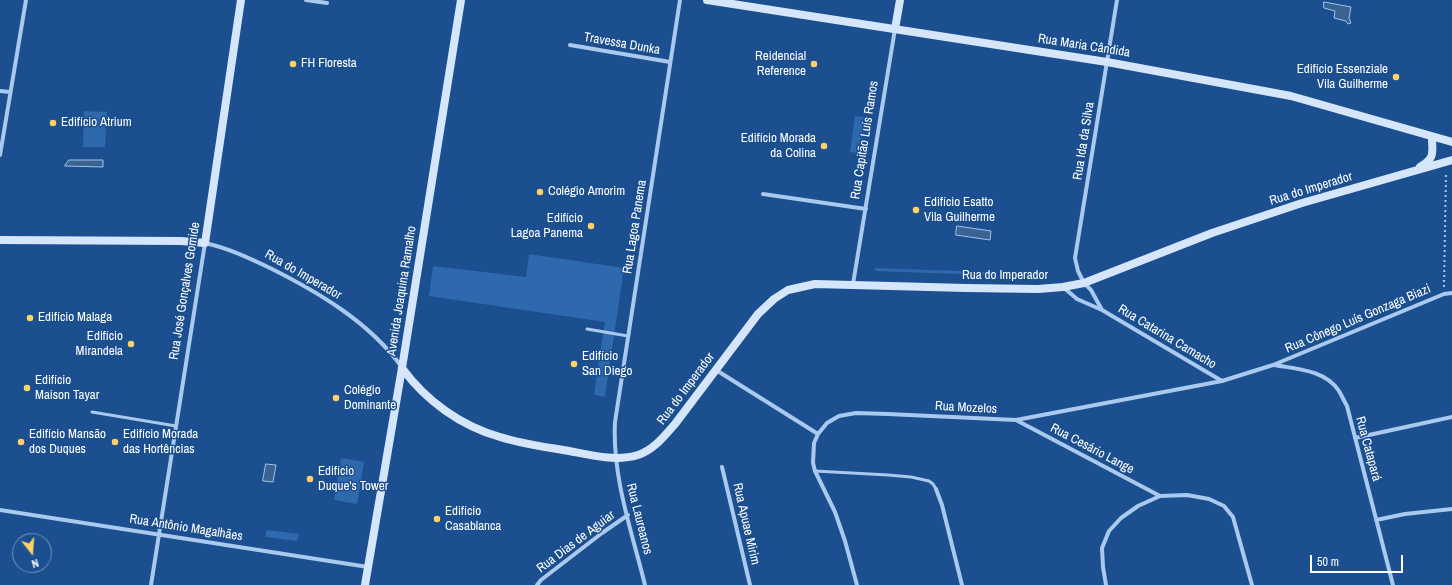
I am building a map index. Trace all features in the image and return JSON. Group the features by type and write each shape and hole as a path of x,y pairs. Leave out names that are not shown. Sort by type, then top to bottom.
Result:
{"street":[{"path":"0,155 26,0"},
{"name":"Rua José Gonçalves Gomide","path":"151,585 241,0"},
{"path":"306,0 327,3"},
{"name":"Avenida Joaquina Ramalho","path":"365,585 402,368 461,0"},
{"name":"Rua Lagoa Panema","path":"616,457 614,437 615,422 680,0"},
{"name":"Rua Maria Cândida","path":"707,0 1107,62 1291,96 1452,142"},
{"name":"Rua Capitão Luís Ramos","path":"853,284 900,0"},
{"name":"Rua Ida da Silva","path":"1084,283 1078,271 1075,258 1117,0"},
{"name":"Travessa Dunka","path":"570,45 670,62"},
{"path":"0,91 10,92"},
{"name":"Rua do Imperador","path":"1413,171 1424,165 1431,157 1434,151 1432,137"},
{"name":"Rua do Imperador","path":"0,240 181,241 204,243 227,249 292,279 318,294 386,346 402,368 426,395 450,413 480,430 522,443 587,454 616,457 639,454 648,450 662,439 758,314 774,299 788,290 815,284 1038,289 1063,287 1084,283 1212,234 1302,203 1452,160"},
{"path":"763,194 866,209"},
{"name":"Rua Catarina Camacho","path":"1084,283 1091,290 1102,310"},
{"name":"Rua Catarina Camacho","path":"1063,287 1077,299 1102,310 1222,381"},
{"name":"Rua Cônego Luís Gonzaga Biazi","path":"1273,365 1444,294 1452,293"},
{"name":"Rua Mozelos","path":"818,434 827,424 840,416 856,413 1016,420 1222,381 1273,365"},
{"name":"Rua Catapará","path":"1273,365 1315,372 1332,382 1339,391 1347,406 1393,585"},
{"path":"716,369 818,434 813,451 815,471 835,512 845,541 856,585"},
{"path":"1355,438 1452,417"},
{"name":"Rua Cesário Lange","path":"1016,420 1160,496"},
{"name":"Rua Laureanos","path":"616,457 619,478 645,585"},
{"name":"Rua Apuae Mirim","path":"722,467 750,585"},
{"path":"936,489 942,505 962,585"},
{"path":"1106,585 1102,567 1102,548 1109,531 1121,518 1138,506 1160,496 1187,495 1209,499 1224,506 1233,517 1252,585"},
{"path":"1376,520 1405,514 1452,509"},
{"name":"Rua Antônio Magalhães","path":"0,510 368,567"},
{"name":"Rua Dias de Aguiar","path":"537,585 541,580 596,538 628,516"}],"lane":[{"path":"587,329 628,336"},
{"path":"92,412 176,426"},
{"path":"815,471 911,477 929,481 936,489"}],"path":[{"path":"1444,294 1446,172"}],"shaded area":[{"path":"1324,2 1351,7 1349,18 1351,23 1348,24 1346,21 1334,18 1335,11 1324,8"},
{"path":"84,111 107,112 105,147 83,147"},
{"path":"855,116 865,117 859,153 850,152"},
{"path":"69,160 103,160 103,167 65,166"},
{"path":"957,226 991,231 990,240 956,235"},
{"path":"529,254 624,268 605,397 594,395 605,322 429,296 433,266 526,277"},
{"path":"874,268 987,272 987,275 876,271"},
{"path":"341,458 364,462 357,504 334,500"},
{"path":"266,464 276,465 273,482 263,481"},
{"path":"267,530 299,534 297,541 265,537"}],"place":[{"name":"FH Floresta","path":"293,64"},
{"name":"Reidencial Reference","path":"814,64"},
{"name":"Edifício Essenziale Vila Guilherme","path":"1396,77"},
{"name":"Edifício Atrium","path":"53,123"},
{"name":"Edifício Morada da Colina","path":"824,146"},
{"name":"Colégio Amorim","path":"540,192"},
{"name":"Edifício Esatto Vila Guilherme","path":"916,210"},
{"name":"Edifício Lagoa Panema","path":"591,226"},
{"name":"Edifício Malaga","path":"30,318"},
{"name":"Edifício Mirandela","path":"131,344"},
{"name":"Edifício San Diego","path":"574,364"},
{"name":"Edifício Maison Tayar","path":"27,388"},
{"name":"Colégio Dominante","path":"336,398"},
{"name":"Edifício Mansão dos Duques","path":"21,442"},
{"name":"Edifício Morada das Hortências","path":"115,442"},
{"name":"Edifício Duque's Tower","path":"310,479"},
{"name":"Edifício Casablanca","path":"437,519"}]}
